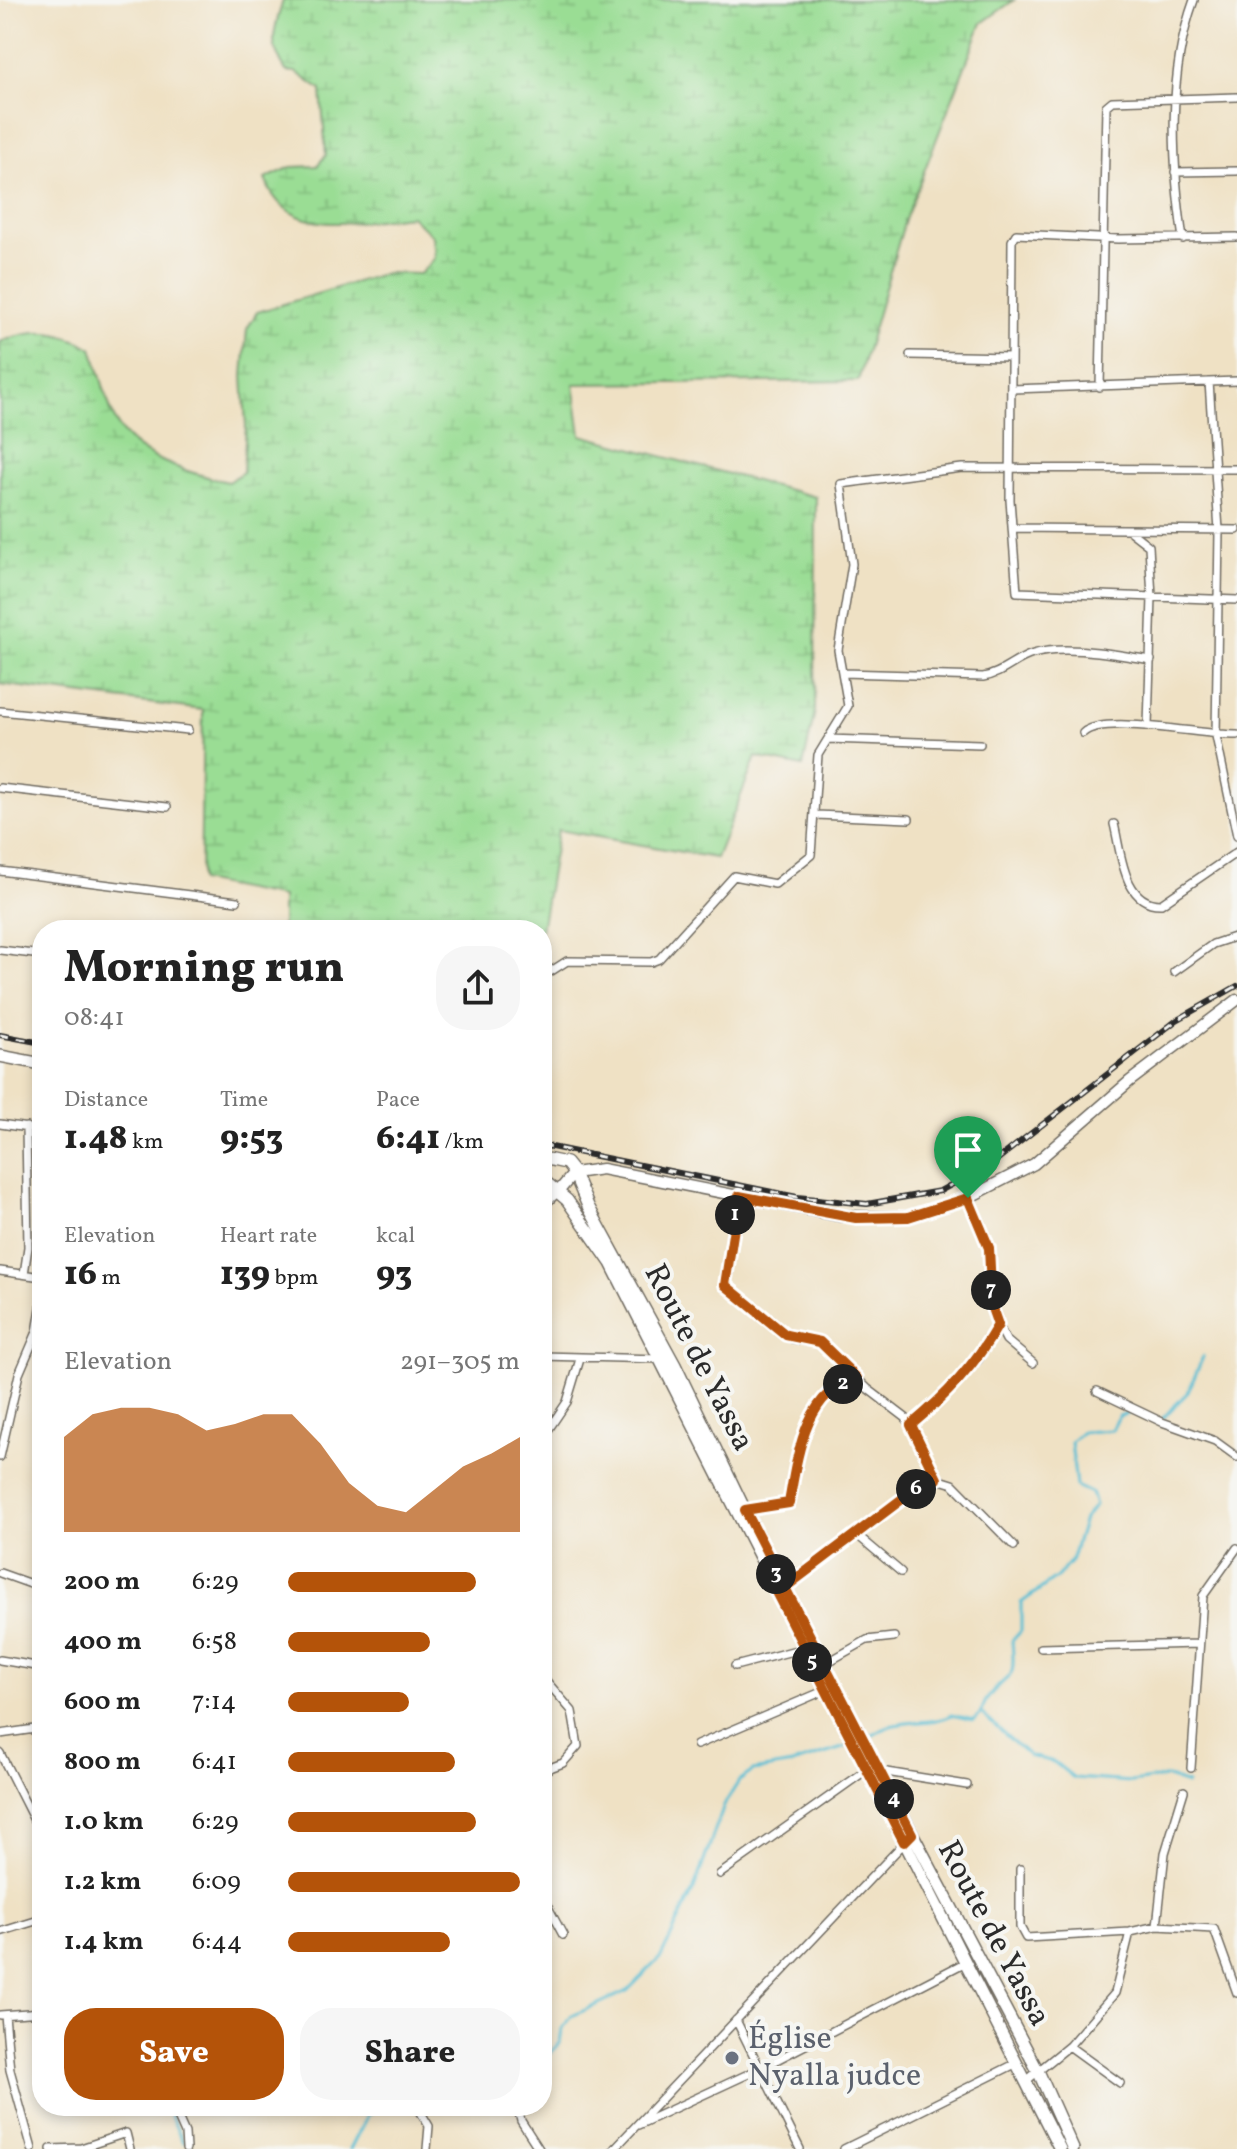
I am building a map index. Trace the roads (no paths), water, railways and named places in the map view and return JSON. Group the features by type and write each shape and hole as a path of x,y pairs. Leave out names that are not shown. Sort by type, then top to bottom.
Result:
{"main road":[{"path":"0,1056 32,1062"},
{"path":"552,1160 566,1163 574,1173 599,1232"},
{"path":"552,1187 599,1232"},
{"name":"Route de Yassa","path":"599,1232 745,1510 804,1648 820,1667 826,1690 866,1769 1039,2073 1073,2149"},
{"name":"Route de Yassa","path":"666,1357 780,1590 880,1771 966,1962 1060,2149"}],"street":[{"path":"1183,239 1175,172 1179,44 1194,0"},
{"path":"1100,387 1106,106 1112,101 1237,97"},
{"path":"1175,172 1237,171"},
{"path":"1237,237 1183,239 1016,234 1013,238 1011,357 1017,592 1237,600"},
{"path":"910,355 1011,357"},
{"path":"1012,389 1237,381"},
{"path":"1209,382 1219,530 1216,736 1237,836"},
{"path":"552,971 567,961 651,962 659,959 734,876 775,884 811,855 816,815 817,760 847,713 838,642 851,572 852,548 841,484 962,468 1237,469"},
{"path":"1013,528 1237,530"},
{"path":"1129,530 1149,546 1152,597 1148,726"},
{"path":"843,673 983,677 998,675 1039,653 1098,652 1151,660"},
{"path":"0,711 188,730"},
{"path":"1083,733 1095,726 1148,726 1216,736 1237,735"},
{"path":"828,739 980,744"},
{"path":"0,788 167,807"},
{"path":"816,815 909,819"},
{"path":"1114,824 1129,883 1139,897 1152,904 1161,904 1237,852"},
{"path":"0,871 237,901"},
{"path":"1174,972 1213,944 1237,936"},
{"path":"0,950 32,954"},
{"path":"552,1198 574,1173 602,1169 856,1218 908,1217 968,1198 1048,1154 1130,1081 1237,1000"},
{"path":"0,1124 32,1128"},
{"path":"24,1274 28,1247 26,1127"},
{"path":"739,1196 726,1288 793,1339 820,1342 911,1425 937,1479"},
{"path":"968,1198 989,1248 992,1308 998,1325 1006,1340 1033,1363"},
{"path":"0,1271 32,1275"},
{"path":"911,1425 962,1379 978,1360 998,1325"},
{"path":"0,1457 19,1374 32,1344"},
{"path":"552,1357 666,1357"},
{"path":"552,1424 567,1402 580,1359"},
{"path":"745,1510 789,1503 799,1446 812,1416 828,1393 857,1378"},
{"path":"1097,1391 1162,1422 1215,1441 1237,1457"},
{"path":"780,1590 918,1487 937,1479 953,1484 1014,1546"},
{"path":"856,1534 901,1572"},
{"path":"1191,1768 1203,1596 1237,1548"},
{"path":"0,1573 32,1584"},
{"path":"820,1667 867,1640 894,1637"},
{"path":"1041,1648 1198,1644"},
{"path":"735,1666 804,1648"},
{"path":"0,1660 32,1665"},
{"path":"552,1688 572,1711 578,1746 563,1763 552,1767"},
{"path":"697,1745 826,1690"},
{"path":"0,1734 32,1729"},
{"path":"0,1753 32,1819"},
{"path":"720,1874 866,1769 967,1785"},
{"path":"1157,1926 1165,1853 1184,1791"},
{"path":"614,2149 908,1838"},
{"path":"1020,1869 1020,1927 1026,1938 1130,1932 1157,1926 1214,1929 1237,1993"},
{"path":"552,1915 563,1935"},
{"path":"0,1932 32,1922"},
{"path":"1026,2081 1069,2046 1115,1993 1130,1932"},
{"path":"635,2127 759,2069 966,1962"},
{"path":"32,2013 2,2015 10,2070 32,2149"},
{"path":"736,2020 800,2149"},
{"path":"1069,2046 1120,2083"},
{"path":"844,2149 1017,2063"},
{"path":"177,2116 185,2133 186,2149"},
{"path":"423,2116 429,2126 427,2149"},
{"path":"520,2116 539,2149"},
{"path":"51,2149 81,2148 122,2133 128,2134 130,2149"}],"waterway":[{"path":"1162,1419 1188,1392 1203,1357"},
{"path":"869,1737 894,1725 938,1720 952,1715 974,1720 979,1716 987,1699 1012,1671 1012,1641 1021,1631 1021,1603 1057,1577 1071,1561 1084,1519 1095,1505 1091,1493 1076,1486 1071,1442 1082,1432 1112,1430 1119,1416 1132,1412"},
{"path":"982,1714 1029,1756 1054,1762 1074,1778 1131,1782 1167,1777 1187,1784"},
{"path":"552,2051 560,2042 562,2029 572,2016 627,1991 661,1957 694,1889 724,1805 739,1781 753,1771 792,1764 846,1747"},
{"path":"171,2116 183,2142"},
{"path":"350,2149 367,2116"}],"railway":[{"path":"552,1147 797,1197 867,1204 940,1191 998,1159 1177,1020 1237,986"},
{"path":"0,1035 32,1041"}],"place":[{"name":"Église Nyalla judce","path":"732,2058"}]}
